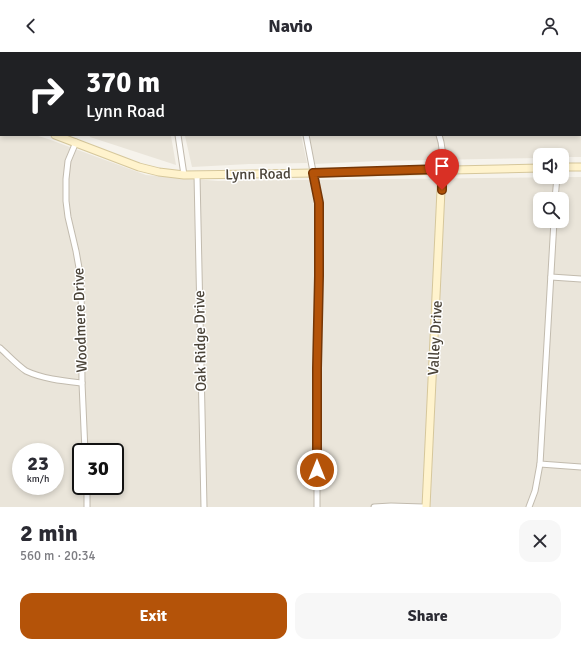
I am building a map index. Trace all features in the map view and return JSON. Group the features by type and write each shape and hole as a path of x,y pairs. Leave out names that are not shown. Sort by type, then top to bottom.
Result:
{"main road":[{"name":"Lynn Road","path":"58,136 139,167 159,172 197,175 533,168"},
{"path":"569,167 581,167"},
{"name":"Valley Drive","path":"426,507 442,169"}],"street":[{"path":"178,136 184,174"},
{"path":"306,136 319,203 317,507"},
{"path":"439,136 442,149 442,169"},
{"name":"Woodmere Drive","path":"76,142 68,161 66,201 81,279 82,383 85,443"},
{"name":"Oak Ridge Drive","path":"197,175 204,507"},
{"path":"529,507 535,491 540,464 554,228"},
{"path":"551,277 581,279"},
{"path":"0,348 25,370 34,374 82,383"},
{"path":"540,464 581,467"},
{"path":"86,495 87,507"},
{"path":"374,507 423,507"}],"shaded area":[{"path":"0,136 38,136 146,175 218,181 533,178 533,184 569,184 569,177 581,177 581,507 0,507"},
{"path":"171,136 176,165 90,137"},
{"path":"185,136 301,136 307,163 249,164 192,167"},
{"path":"309,136 581,136 581,157 569,157 569,148 533,148 533,158 379,161 314,164"}],"route":[{"path":"317,470 319,203 313,173 442,169 442,190"}]}
